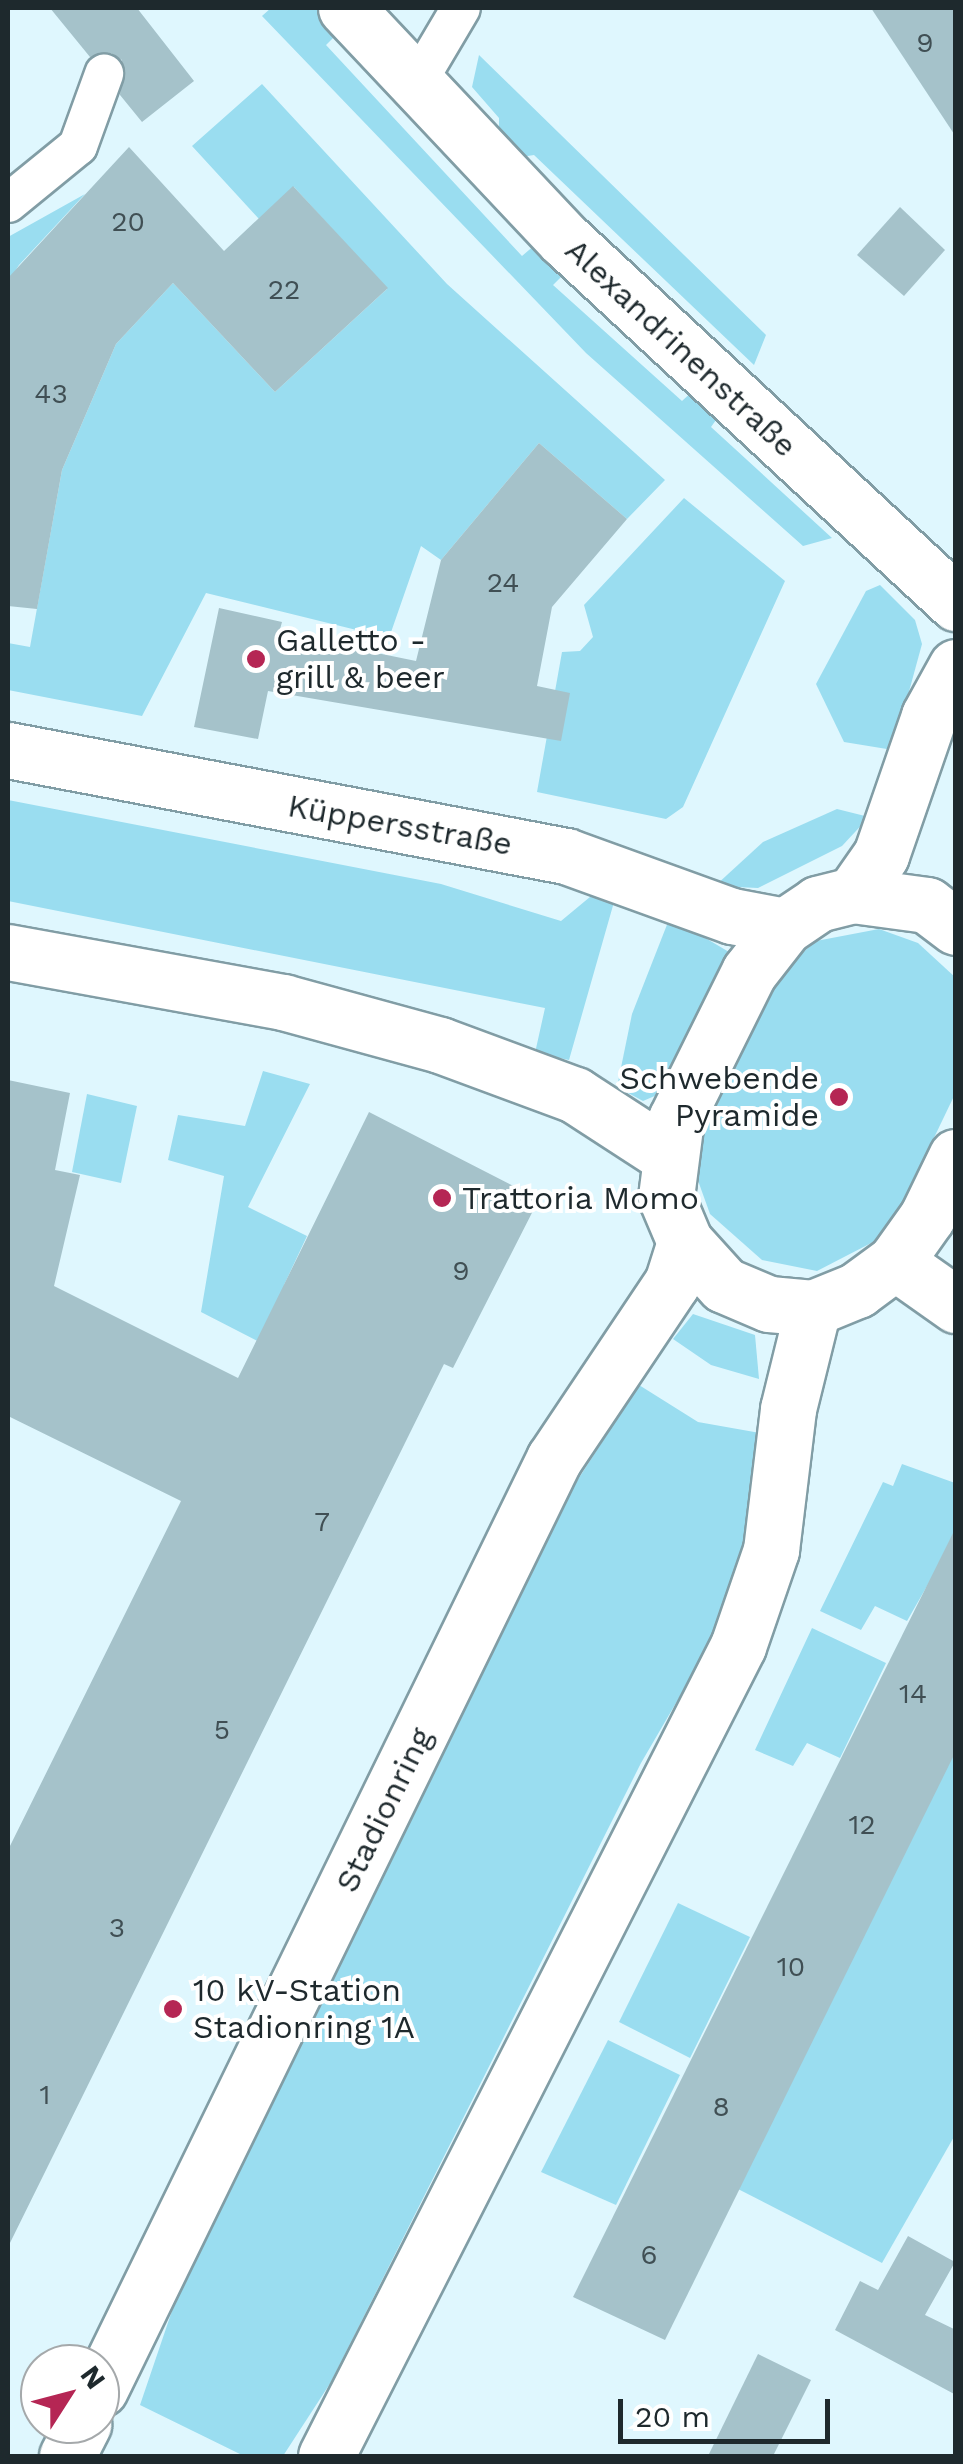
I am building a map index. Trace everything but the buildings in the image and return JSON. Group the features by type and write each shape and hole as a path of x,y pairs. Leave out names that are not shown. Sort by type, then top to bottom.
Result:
{"main road":[{"name":"Alexandrinenstraße","path":"346,8 565,240 956,603"},
{"path":"853,895 881,855 930,716 956,667"},
{"name":"Küppersstraße","path":"8,750 566,856 732,916 784,926"},
{"path":"956,927 927,904 853,895 818,904 784,926 710,1042 666,1154 666,1198 685,1242 724,1284 768,1304 813,1308 857,1290 894,1262 928,1217 956,1156"},
{"path":"8,952 283,1002 440,1045 589,1101 666,1154"},
{"name":"Stadionring","path":"120,2348 554,1459 672,1283 685,1242"},
{"path":"894,1262 956,1305"},
{"path":"326,2456 738,1646 771,1550 788,1409 813,1308"}],"lane":[{"path":"416,84 461,8"},
{"path":"8,203 78,146 104,74"}],"shaded area":[{"path":"271,8 321,8 341,30 326,45 522,256 536,244 566,272 553,285 682,401 694,390 721,413 711,427 832,538 803,546 586,353 262,16"},
{"path":"479,55 766,335 754,365 534,155 521,157 499,133 499,118 472,87"},
{"path":"262,84 447,284 665,480 627,519 539,443 441,560 421,546 389,638 206,593 142,716 8,690 8,643 30,647 62,470 116,344 173,283 275,392 387,289 294,187 259,219 192,146"},
{"path":"85,194 19,265 8,282 8,237"},
{"path":"684,498 785,581 683,807 666,819 537,792 562,652 580,651 593,637 584,605"},
{"path":"880,585 915,620 922,644 893,750 844,742 816,684 866,591"},
{"path":"8,800 441,884 561,921 602,887 616,895 569,1060 535,1053 545,1008 8,901"},
{"path":"837,809 869,817 842,846 758,888 715,886 763,842"},
{"path":"670,917 729,952 657,1095 643,1101 617,1087 632,1014"},
{"path":"879,929 918,943 956,978 955,1094 894,1221 875,1241 817,1271 762,1260 710,1214 696,1175 697,1132 778,974 816,941"},
{"path":"263,1071 310,1084 248,1207 307,1236 284,1285 326,1376 201,1312 224,1176 168,1160 178,1115 245,1126"},
{"path":"87,1094 137,1106 121,1183 72,1172"},
{"path":"693,1314 755,1335 759,1379 711,1365 673,1339"},
{"path":"639,1385 698,1422 760,1433 754,1520 733,1605 641,1763 331,2382 283,2456 244,2456 140,2405 175,2302 553,1518"},
{"path":"902,1464 955,1483 955,1537 907,1621 875,1606 861,1630 820,1611 883,1482 893,1486"},
{"path":"812,1628 886,1663 840,1758 807,1743 793,1766 755,1750"},
{"path":"955,1751 955,2135 882,2263 738,2189"},
{"path":"678,1903 750,1937 690,2058 619,2022"},
{"path":"608,2040 680,2075 616,2205 541,2172"}],"place":[{"name":"Galletto - grill & beer","path":"256,659"},
{"name":"Schwebende Pyramide","path":"839,1097"},
{"name":"Trattoria Momo","path":"442,1198"},
{"name":"10 kV-Station Stadionring 1A","path":"173,2009"}]}
